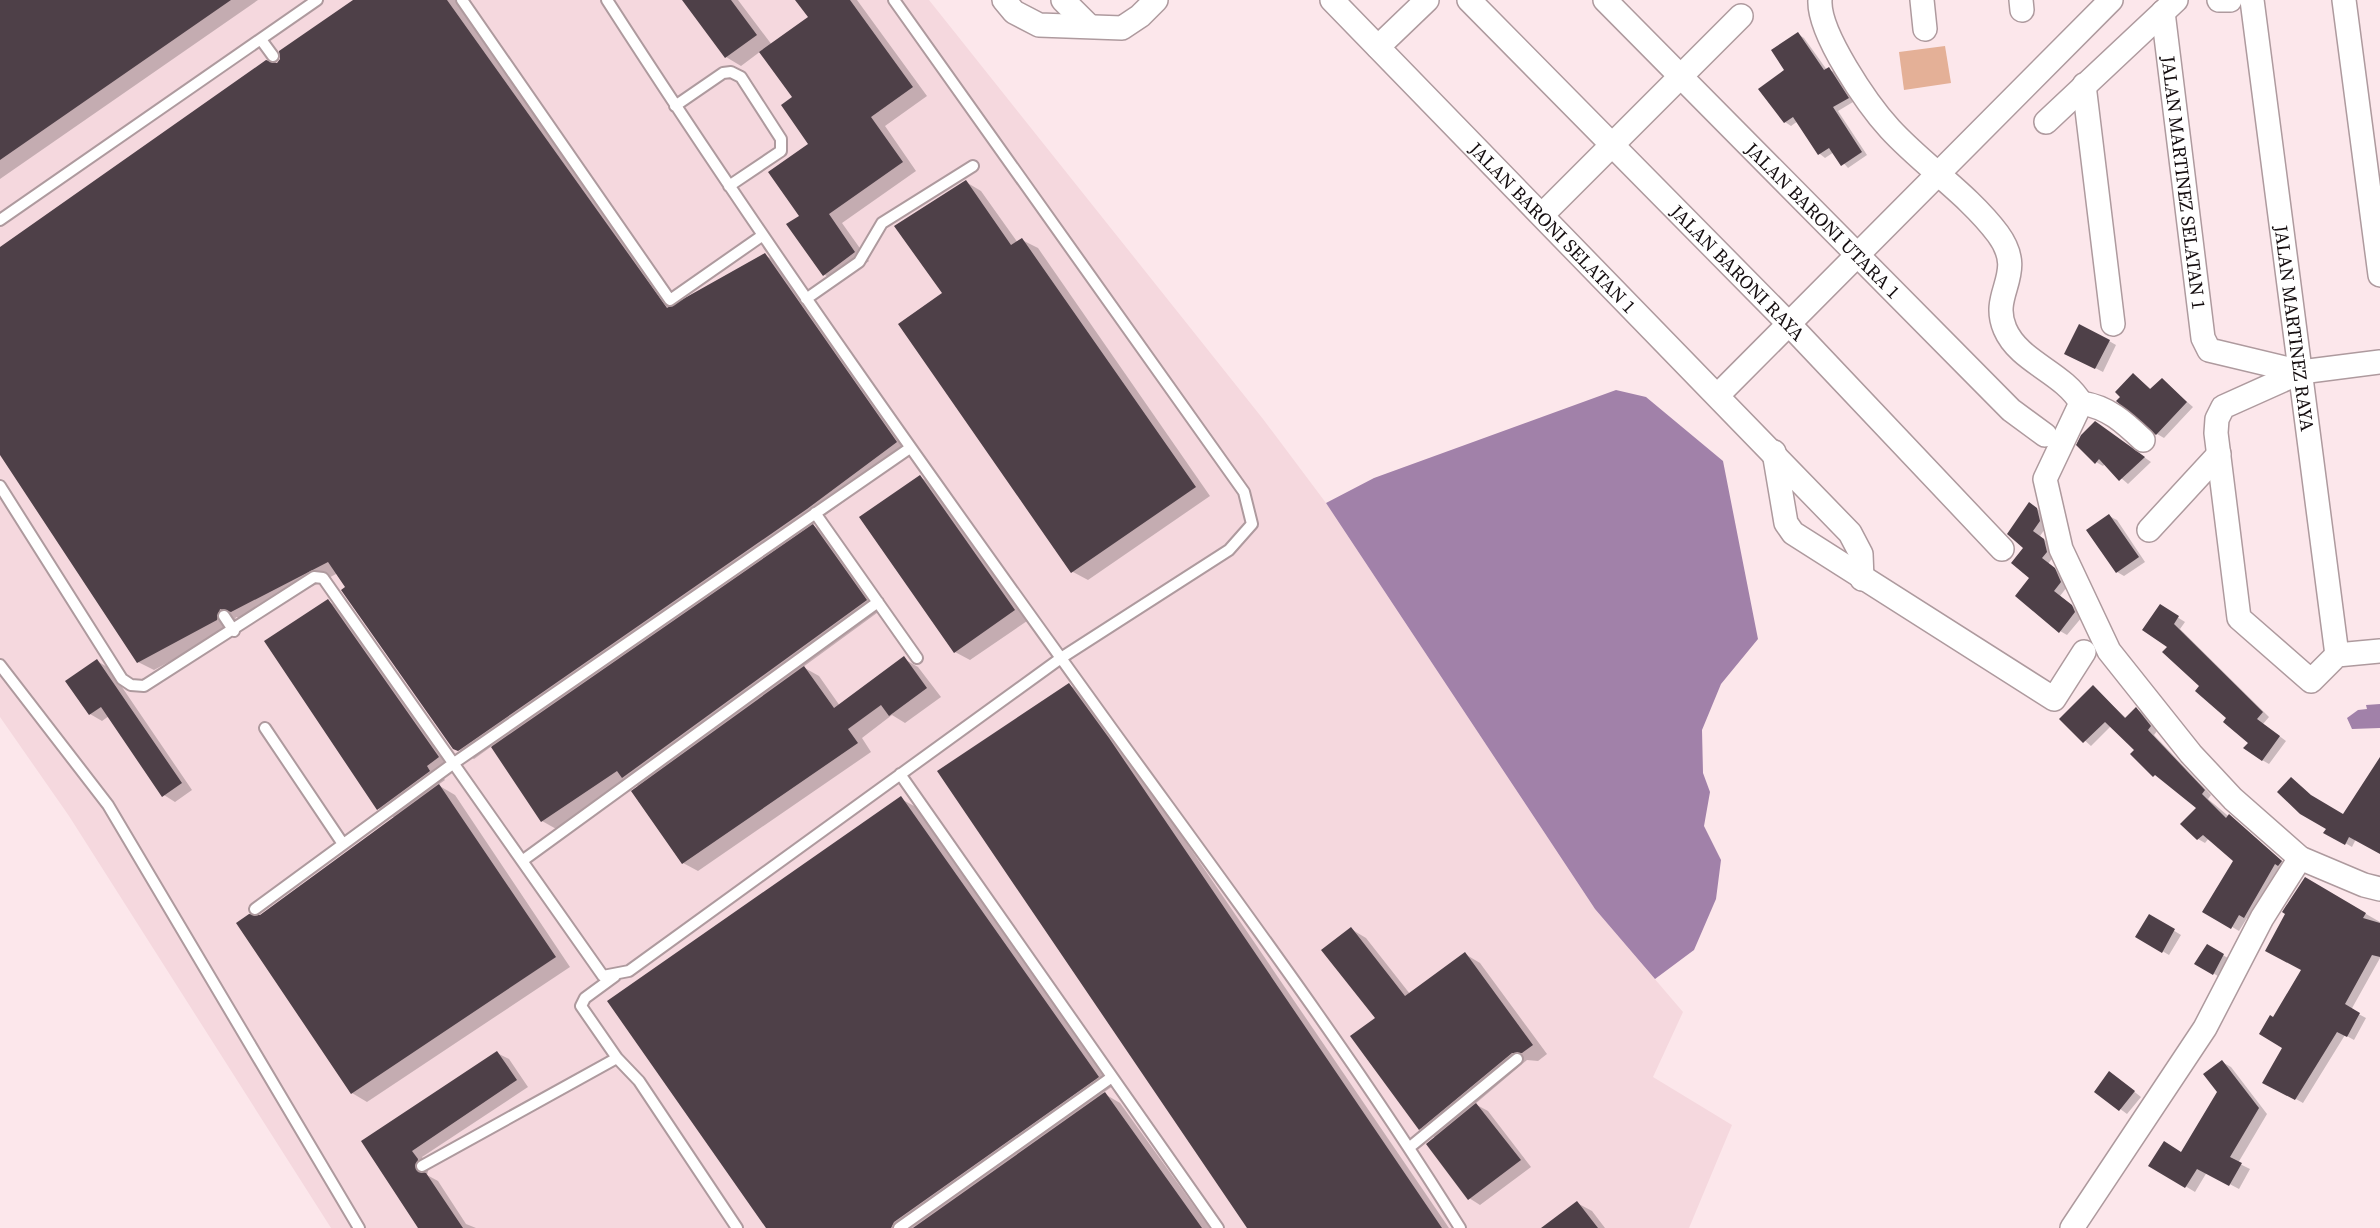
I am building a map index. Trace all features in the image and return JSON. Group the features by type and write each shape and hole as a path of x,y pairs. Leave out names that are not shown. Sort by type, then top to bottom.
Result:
{"street":[{"path":"1004,0 1014,12 1039,25 1122,27 1140,16 1156,0"},
{"path":"1063,0 1089,26"},
{"name":"JALAN BARONI SELATAN 1","path":"1332,0 1718,394 1850,533 1861,554 1862,579"},
{"path":"1378,47 1427,0"},
{"name":"JALAN BARONI RAYA","path":"1469,0 1789,324 2002,549"},
{"name":"JALAN BARONI UTARA 1","path":"1605,0 2011,410 2045,435"},
{"path":"1820,0 1819,10 1834,49 1890,129 1997,233 2011,256 2010,278 2000,306 2007,334 2028,356 2074,392 2081,403 2099,406 2143,440"},
{"path":"1922,0 1925,29"},
{"path":"1718,394 1939,174 1978,130 2111,0"},
{"path":"2220,0 2230,0"},
{"name":"JALAN MARTINEZ RAYA","path":"2252,0 2337,655"},
{"path":"2344,0 2380,275"},
{"path":"2046,122 2169,6"},
{"name":"JALAN MARTINEZ SELATAN 1","path":"2169,6 2203,338 2209,350 2301,372"},
{"path":"1542,215 1741,16"},
{"path":"2084,85 2113,324"},
{"path":"2380,362 2301,372 2223,407 2217,419 2239,618 2311,681 2337,655 2380,651"},
{"path":"2081,403 2045,479 2061,549 2109,651 2191,754 2233,799 2300,858 2380,889"},
{"path":"1774,452 1786,523 1793,533 1862,579 2054,699 2084,652"},
{"path":"2149,530 2219,454"},
{"path":"2072,1228 2205,1028 2262,918 2300,858"}],"lane":[{"path":"0,220 262,41 317,0"},
{"path":"462,0 672,302 763,235"},
{"path":"607,0 675,106 806,299 1410,1147 1460,1228"},
{"path":"737,1228 639,1081 617,1058 581,1006 585,998 615,976 629,971 1061,658 1229,550 1252,524 1244,492 894,0"},
{"path":"262,41 273,56"},
{"path":"675,106 723,72 731,72 741,77 781,139 782,146 781,151 729,186"},
{"path":"806,299 859,262 882,223 973,166"},
{"path":"255,909 454,763 910,448"},
{"path":"0,486 122,679 131,685 144,686 234,631 314,577 323,578 603,976 615,976"},
{"path":"815,513 917,658"},
{"path":"522,861 878,603"},
{"path":"224,616 234,631"},
{"path":"0,665 108,805 359,1228"},
{"path":"265,728 343,844"},
{"path":"900,774 1218,1228"},
{"path":"422,1166 617,1058"},
{"path":"1410,1147 1517,1059"},
{"path":"899,1228 1112,1077"}],"shaded area":[{"path":"0,0 929,0 1263,419 1326,503 1595,909 1683,1012 1653,1077 1732,1125 1689,1228 331,1228 69,816 0,717"},
{"path":"1945,46 1951,83 1904,90 1899,52"},
{"path":"1616,390 1646,397 1723,461 1758,639 1721,684 1702,730 1703,773 1710,792 1704,826 1721,860 1716,899 1694,950 1655,979 1595,909 1326,503 1374,478"},
{"path":"2380,704 2380,728 2352,729 2347,718 2358,710 2367,709 2366,705"}],"building":[{"path":"0,0 231,0 0,160"},
{"path":"353,0 447,0 667,308 765,253 897,442 807,509 458,751 453,749 341,590 345,587 328,562 231,612 220,609 217,620 137,663 0,455 0,247 266,60 277,63 280,59 279,51"},
{"path":"682,0 731,0 757,35 725,58"},
{"path":"795,0 850,0 913,87 871,117 903,162 829,214 855,252 823,276 786,224 799,216 768,172 808,144 781,105 792,97 759,52 808,17"},
{"path":"1798,32 1824,70 1829,67 1849,98 1833,107 1862,152 1841,166 1829,148 1818,155 1793,117 1784,123 1758,89 1784,70 1771,50"},
{"path":"966,180 1011,245 1022,238 1196,487 1071,573 898,324 942,293 894,226"},
{"path":"2079,324 2110,340 2095,369 2064,354"},
{"path":"2133,373 2150,389 2162,378 2187,402 2156,435 2116,401 2120,397 2115,392"},
{"path":"2095,421 2145,457 2119,481 2099,459 2095,464 2076,445 2081,435"},
{"path":"920,475 1015,610 954,653 859,517"},
{"path":"2029,502 2037,508 2040,521 2033,531 2044,539 2047,552 2042,558 2055,568 2061,582 2054,591 2072,605 2075,612 2059,633 2015,596 2029,578 2011,563 2023,548 2007,534"},
{"path":"2109,514 2139,557 2116,573 2086,530"},
{"path":"813,524 867,600 622,778 617,771 541,822 491,747"},
{"path":"328,599 439,757 427,766 430,771 377,810 264,641"},
{"path":"2160,604 2179,616 2174,624 2263,712 2257,719 2280,736 2262,761 2243,748 2248,743 2223,722 2226,718 2195,691 2199,686 2162,652 2167,647 2142,630"},
{"path":"904,656 927,688 889,716 881,705 848,729 858,743 682,864 631,791 804,666 834,708"},
{"path":"97,659 182,783 162,797 101,707 89,715 65,681"},
{"path":"1069,683 1442,1228 1247,1228 937,771"},
{"path":"2093,685 2125,718 2136,707 2151,726 2148,730 2205,790 2202,794 2226,818 2229,814 2282,861 2278,866 2275,864 2244,918 2239,915 2231,929 2202,912 2233,861 2203,835 2197,840 2180,824 2196,808 2155,775 2153,777 2130,754 2134,750 2105,722 2083,743 2059,719"},
{"path":"2380,757 2380,854 2349,837 2345,845 2323,833 2326,829 2300,814 2277,792 2291,777 2311,795 2343,814"},
{"path":"439,784 556,957 351,1094 236,923 249,914 260,915"},
{"path":"901,796 1099,1077 894,1222 891,1228 766,1228 607,1001"},
{"path":"2305,877 2366,913 2363,918 2380,923 2380,957 2372,955 2345,1004 2360,1013 2347,1037 2337,1032 2295,1100 2262,1083 2282,1048 2259,1034 2270,1015 2273,1017 2301,970 2265,951 2285,914 2282,912"},
{"path":"2149,914 2175,929 2162,953 2135,937"},
{"path":"1351,927 1405,996 1465,952 1533,1045 1522,1053 1512,1053 1419,1130 1350,1036 1375,1018 1321,950"},
{"path":"2207,944 2224,954 2213,975 2194,964"},
{"path":"497,1051 517,1080 412,1151 418,1159 416,1170 426,1173 463,1228 418,1228 361,1141"},
{"path":"2222,1060 2259,1108 2230,1157 2242,1163 2229,1186 2197,1169 2185,1188 2148,1166 2164,1141 2181,1152 2217,1092 2203,1074"},
{"path":"2109,1071 2135,1091 2119,1111 2094,1092"},
{"path":"1105,1092 1202,1228 913,1228"},
{"path":"1476,1103 1521,1160 1468,1200 1426,1144"},
{"path":"1577,1201 1598,1228 1541,1228"}]}
